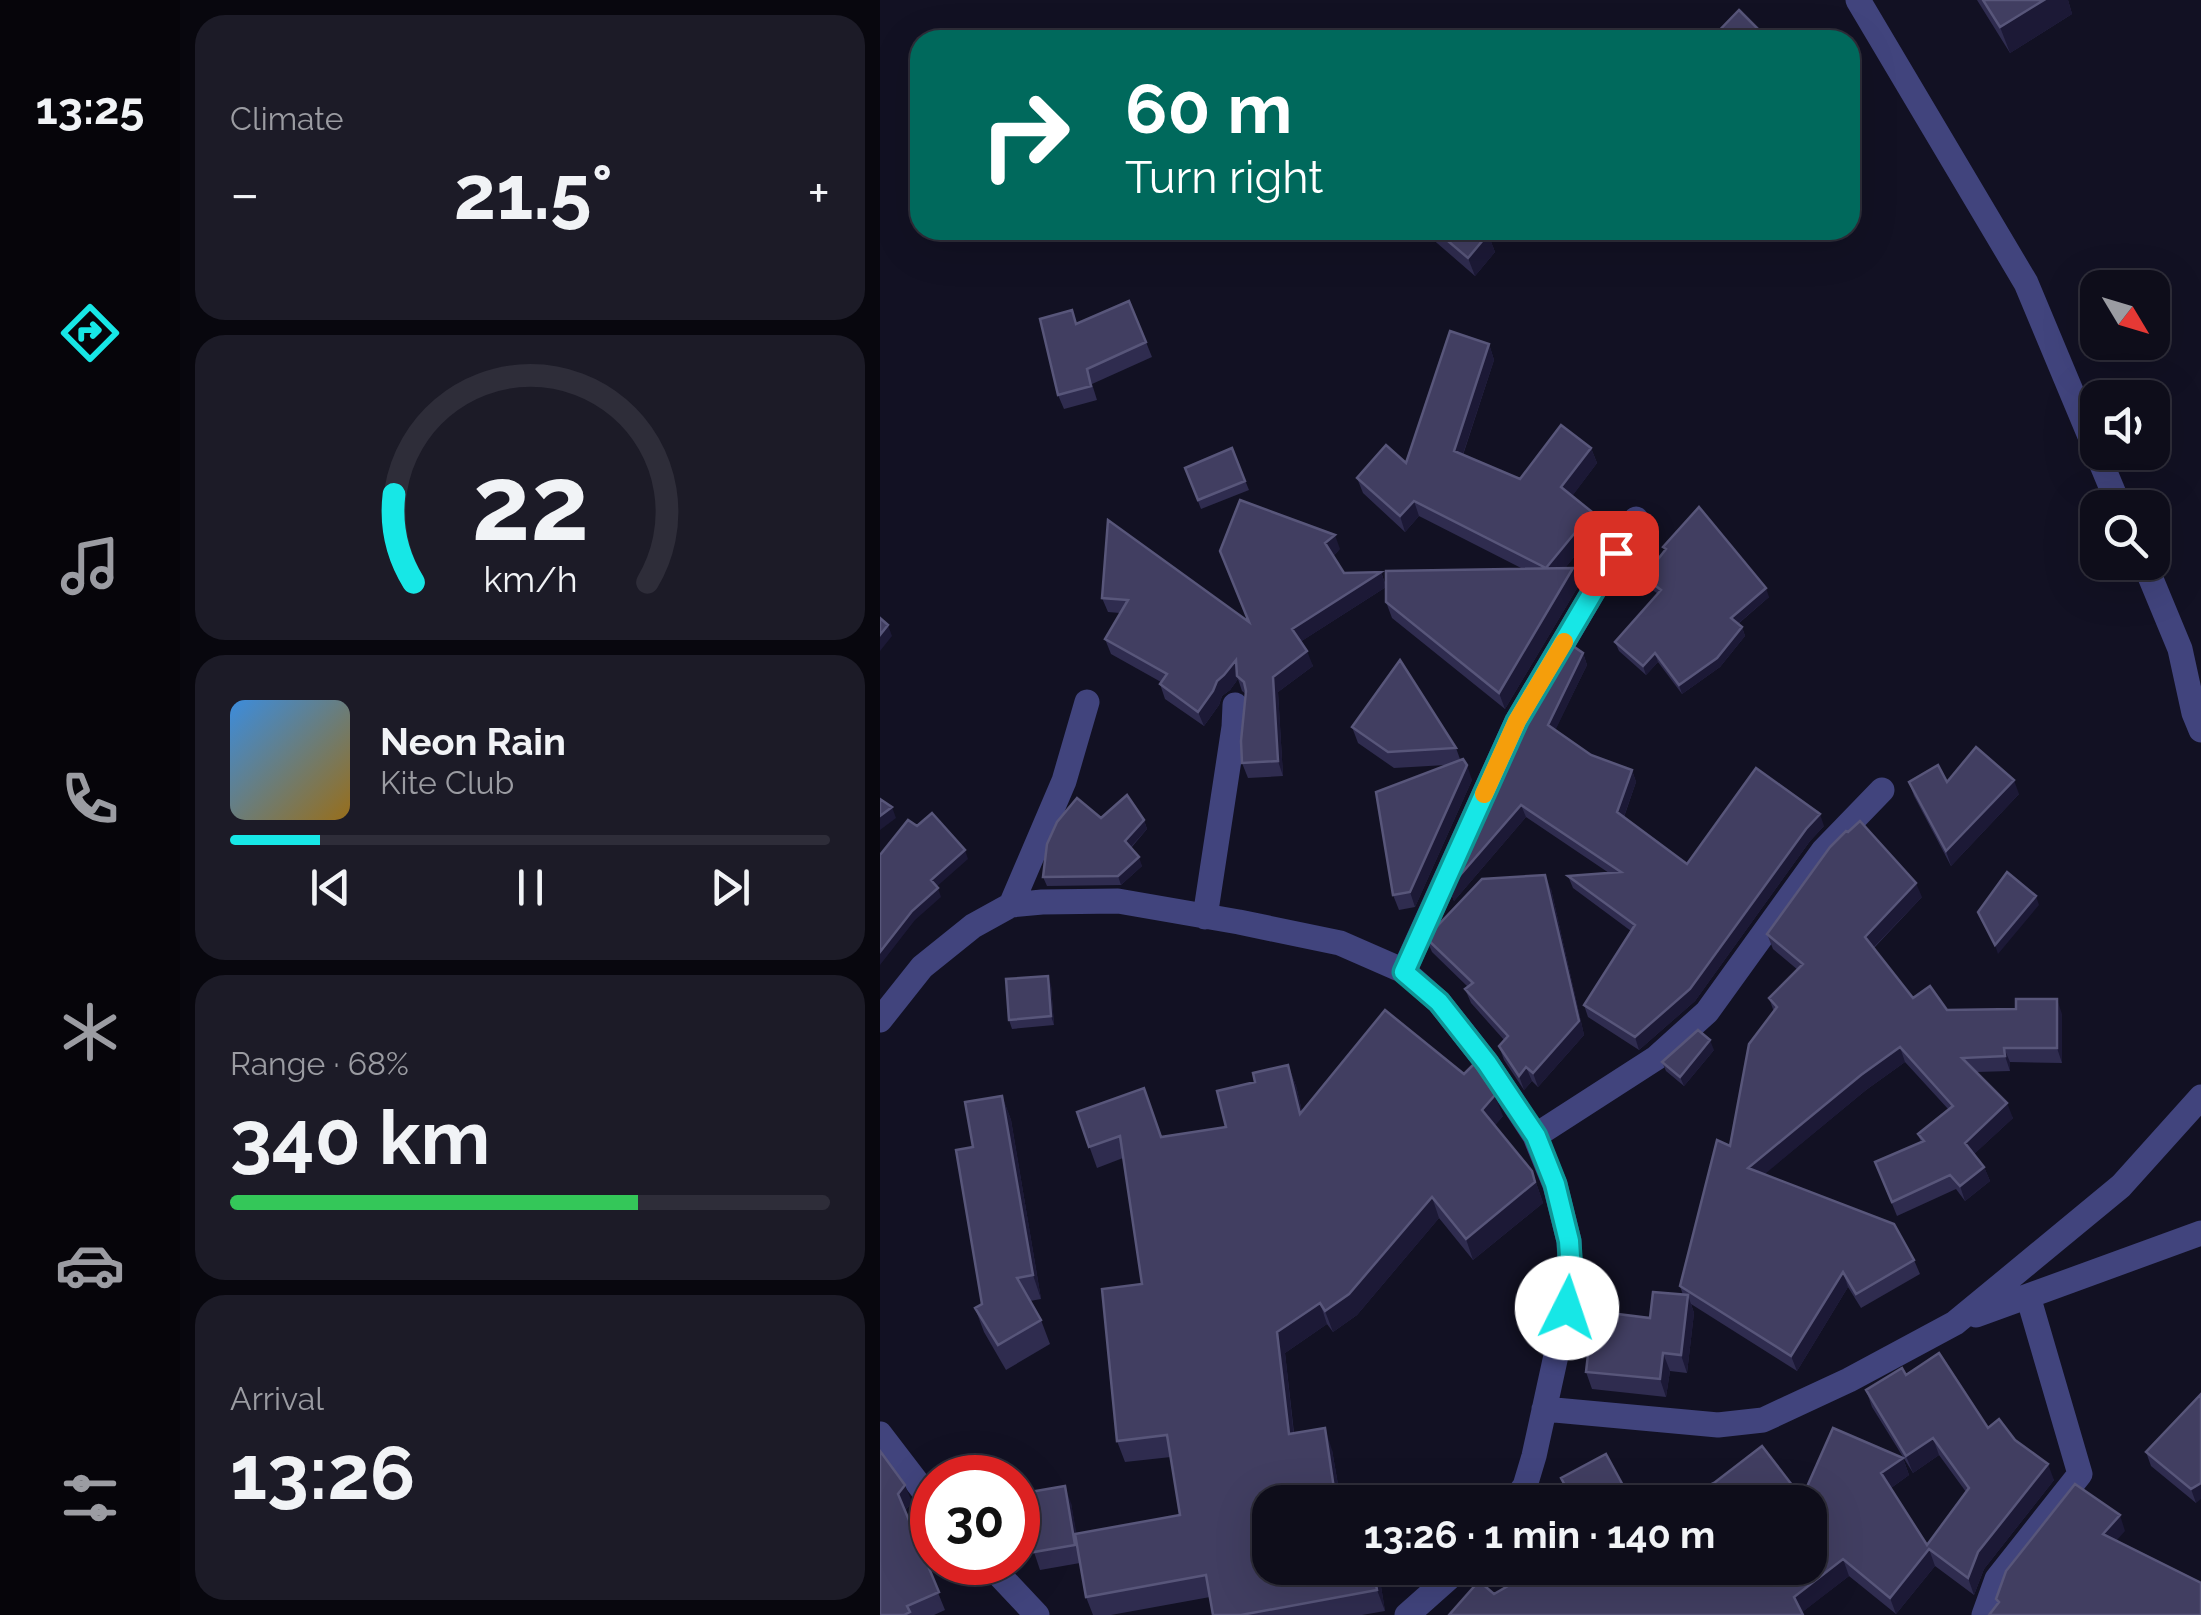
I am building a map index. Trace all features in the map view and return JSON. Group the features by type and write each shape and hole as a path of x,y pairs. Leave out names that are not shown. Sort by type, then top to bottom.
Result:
{"street":[{"path":"1858,0 2026,283 2112,490"},
{"path":"1404,972 1517,721 1636,520"},
{"path":"2151,580 2180,650 2201,730"},
{"path":"1011,906 1064,781 1087,702"},
{"path":"1206,916 1234,705"},
{"path":"1536,1136 1656,1058 1707,1012 1823,851 1882,790"},
{"path":"880,1020 922,967 973,926 1011,906 1042,902 1118,901 1206,916 1340,943 1404,972 1439,1002 1487,1063 1536,1136 1555,1184 1569,1241 1572,1287 1525,1485"},
{"path":"1955,1323 2122,1186 2201,1098"},
{"path":"1544,1410 1718,1426 1763,1420 1850,1380 1955,1323 2201,1233"},
{"path":"1984,1615 1996,1579 2080,1474 2028,1296"},
{"path":"880,1434 910,1473"},
{"path":"1009,1585 1037,1615"},
{"path":"1407,1615 1441,1585"}],"building":[{"path":"1983,0 2044,0 2000,27"},
{"path":"1739,10 1759,30 1720,30"},
{"path":"1447,240 1483,240 1468,258"},
{"path":"1129,301 1146,342 1087,369 1091,386 1058,395 1040,319 1072,310 1076,324"},
{"path":"1450,331 1489,344 1454,451 1520,479 1561,425 1591,448 1561,487 1592,512 1546,568 1414,501 1400,516 1357,478 1386,445 1406,463"},
{"path":"1232,448 1245,481 1198,500 1185,468"},
{"path":"1240,500 1335,535 1325,543 1344,573 1381,572 1292,629 1307,651 1273,677 1278,761 1242,763 1246,691 1237,676 1236,660 1198,712 1160,684 1167,674 1105,639 1128,600 1102,598 1108,520 1249,622 1220,551"},
{"path":"1699,507 1766,588 1731,618 1742,627 1717,658 1679,685 1655,653 1643,666 1615,642 1661,590 1644,577 1666,549 1663,547"},
{"path":"1573,568 1499,693 1386,602 1386,571"},
{"path":"880,618 888,625 880,635"},
{"path":"1570,644 1583,653 1548,725 1591,755 1632,770 1617,812 1687,864 1756,768 1820,814 1690,989 1635,1037 1584,1005 1635,925 1568,876 1621,872 1521,805 1449,888 1527,716"},
{"path":"1400,660 1456,748 1388,752 1352,727"},
{"path":"1976,747 2014,780 1946,851 1909,782 1938,765 1947,782"},
{"path":"1463,759 1467,765 1410,892 1393,895 1376,792"},
{"path":"1127,795 1144,820 1125,841 1139,857 1118,876 1043,877 1047,844 1057,822 1077,798 1101,818"},
{"path":"880,799 892,807 880,816"},
{"path":"932,813 965,850 931,880 938,888 912,911 880,952 880,855 908,820 917,826"},
{"path":"1860,821 1916,883 1865,937 1913,998 1930,986 1947,1010 2016,1009 2016,999 2057,999 2057,1048 2004,1048 2005,1056 1962,1058 2007,1103 1965,1143 1984,1167 1960,1186 1950,1175 1892,1202 1875,1162 1924,1141 1918,1134 1953,1106 1900,1047 1748,1168 1894,1224 1914,1260 1856,1294 1843,1272 1791,1356 1680,1286 1717,1140 1730,1146 1749,1044 1777,1007 1769,998 1803,964 1767,934 1830,847"},
{"path":"2007,872 2036,896 1995,945 1978,912"},
{"path":"1545,875 1579,1021 1533,1073 1526,1067 1519,1076 1499,1046 1508,1036 1465,989 1473,983 1426,938 1482,879"},
{"path":"1048,976 1051,1016 1009,1020 1006,979"},
{"path":"1385,1010 1464,1074 1474,1064 1495,1095 1482,1110 1532,1171 1535,1182 1466,1239 1432,1197 1349,1294 1325,1311 1320,1303 1277,1332 1289,1434 1325,1428 1333,1485 1252,1485 1252,1585 1376,1585 1377,1590 1241,1615 1213,1615 1206,1575 1086,1597 1075,1534 1180,1515 1167,1435 1117,1441 1102,1289 1142,1284 1120,1136 1089,1147 1077,1112 1144,1088 1161,1137 1226,1127 1217,1091 1255,1082 1253,1073 1288,1065 1300,1114"},
{"path":"1698,1030 1710,1040 1680,1077 1662,1062"},
{"path":"1002,1096 1033,1275 1017,1278 1041,1320 998,1345 975,1308 982,1304 956,1150 973,1147 965,1102"},
{"path":"1653,1292 1688,1295 1681,1355 1663,1353 1660,1379 1586,1372 1593,1311 1650,1318"},
{"path":"1939,1353 1988,1428 1999,1419 2015,1440 2048,1464 1978,1552 1968,1578 1929,1549 1890,1598 1843,1559 1827,1571 1827,1485 1808,1485 1833,1428 1903,1458 1881,1473 1927,1545 1969,1488 1933,1438 1906,1456 1866,1390 1902,1368 1906,1375"},
{"path":"2201,1394 2201,1483 2191,1489 2146,1452"},
{"path":"1762,1446 1792,1485 1710,1485 1714,1483"},
{"path":"880,1451 905,1485 898,1494 910,1523 910,1585 936,1585 939,1592 907,1606 910,1612 904,1615 880,1615"},
{"path":"1606,1454 1623,1485 1565,1485 1561,1478"},
{"path":"2075,1484 2120,1515 2103,1534 2201,1583 2201,1615 1989,1615 1999,1602 1996,1599 2006,1571"},
{"path":"1065,1486 1075,1545 1040,1551 1040,1490"},
{"path":"1475,1585 1484,1585 1494,1594 1510,1585 1809,1585 1794,1597 1803,1615 1449,1615"}],"slow traffic":[{"path":"1484,794 1517,721 1564,642"}],"route":[{"path":"1567,1308 1572,1287 1569,1241 1555,1184 1536,1136 1487,1063 1439,1002 1404,972 1517,721 1616,553"}]}
